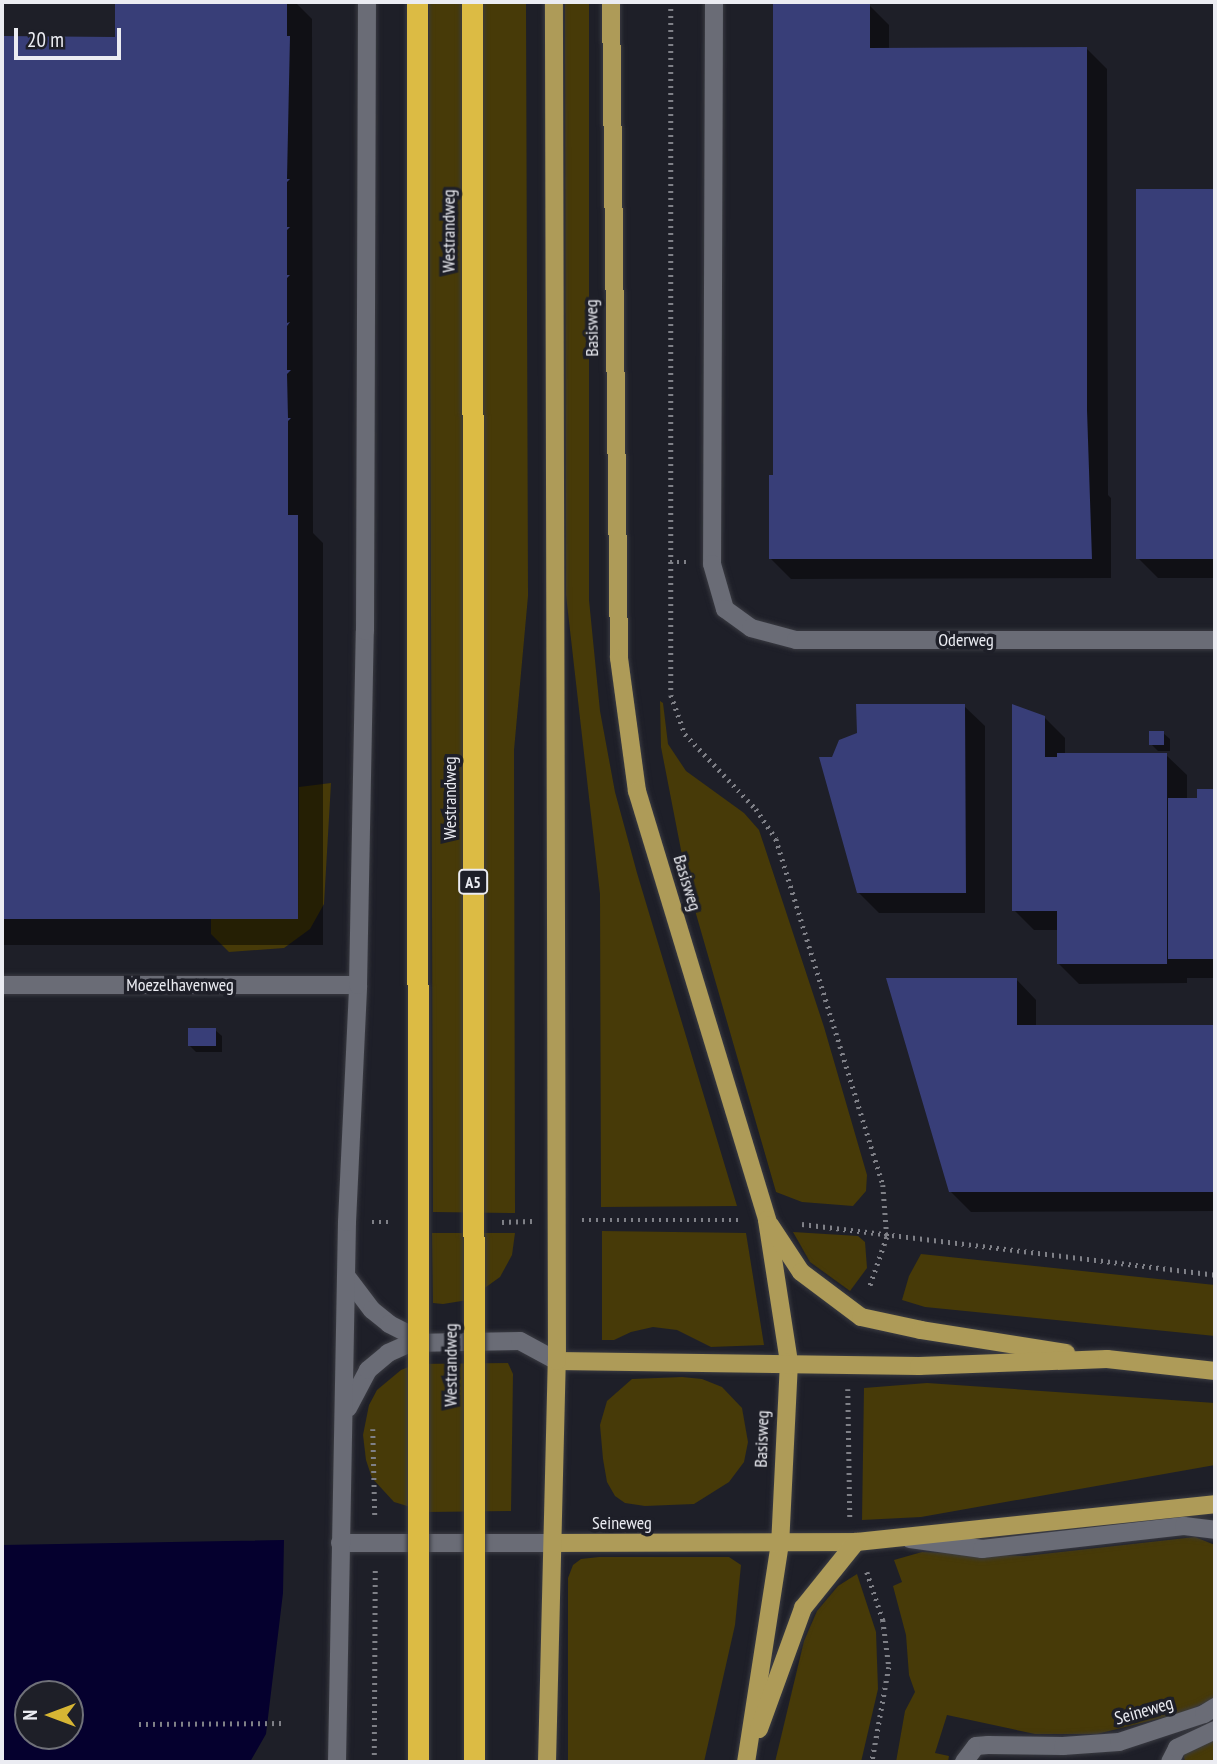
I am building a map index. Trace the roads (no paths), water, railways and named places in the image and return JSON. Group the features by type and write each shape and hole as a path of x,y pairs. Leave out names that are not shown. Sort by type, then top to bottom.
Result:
{"highway":[{"name":"Westrandweg","path":"417,2 418,1762"},
{"name":"Westrandweg","path":"472,2 474,1762"}],"main road":[{"name":"Basisweg","path":"554,2 554,1543"},
{"name":"Basisweg","path":"611,2 619,658 638,791 767,1220 789,1362 780,1543 747,1762"},
{"path":"767,1220 801,1272 861,1317 922,1330 1108,1359 1215,1371"},
{"path":"556,1361 849,1362 919,1366 1108,1359"},
{"name":"Seineweg","path":"554,1543 856,1542 1215,1504"},
{"path":"747,1762 803,1608 856,1542"},
{"path":"547,1762 554,1543"}],"street":[{"path":"337,1762 340,1543 358,985 365,631 367,2"},
{"name":"Oderweg","path":"714,2 712,564 725,609 751,628 796,640 1215,639"},
{"name":"Moezelhavenweg","path":"2,985 358,985"},
{"path":"347,1277 372,1310 389,1324 421,1340"},
{"path":"343,1439 348,1408 368,1370 388,1353 421,1340 520,1341 556,1361"},
{"name":"Seineweg","path":"903,1538 982,1549 1184,1526 1215,1530"},
{"name":"Seineweg","path":"340,1543 554,1543"},
{"name":"Seineweg","path":"964,1762 976,1746 1063,1746 1119,1742 1204,1714 1215,1707"},
{"path":"1170,1762 1177,1748 1215,1730"}]}
